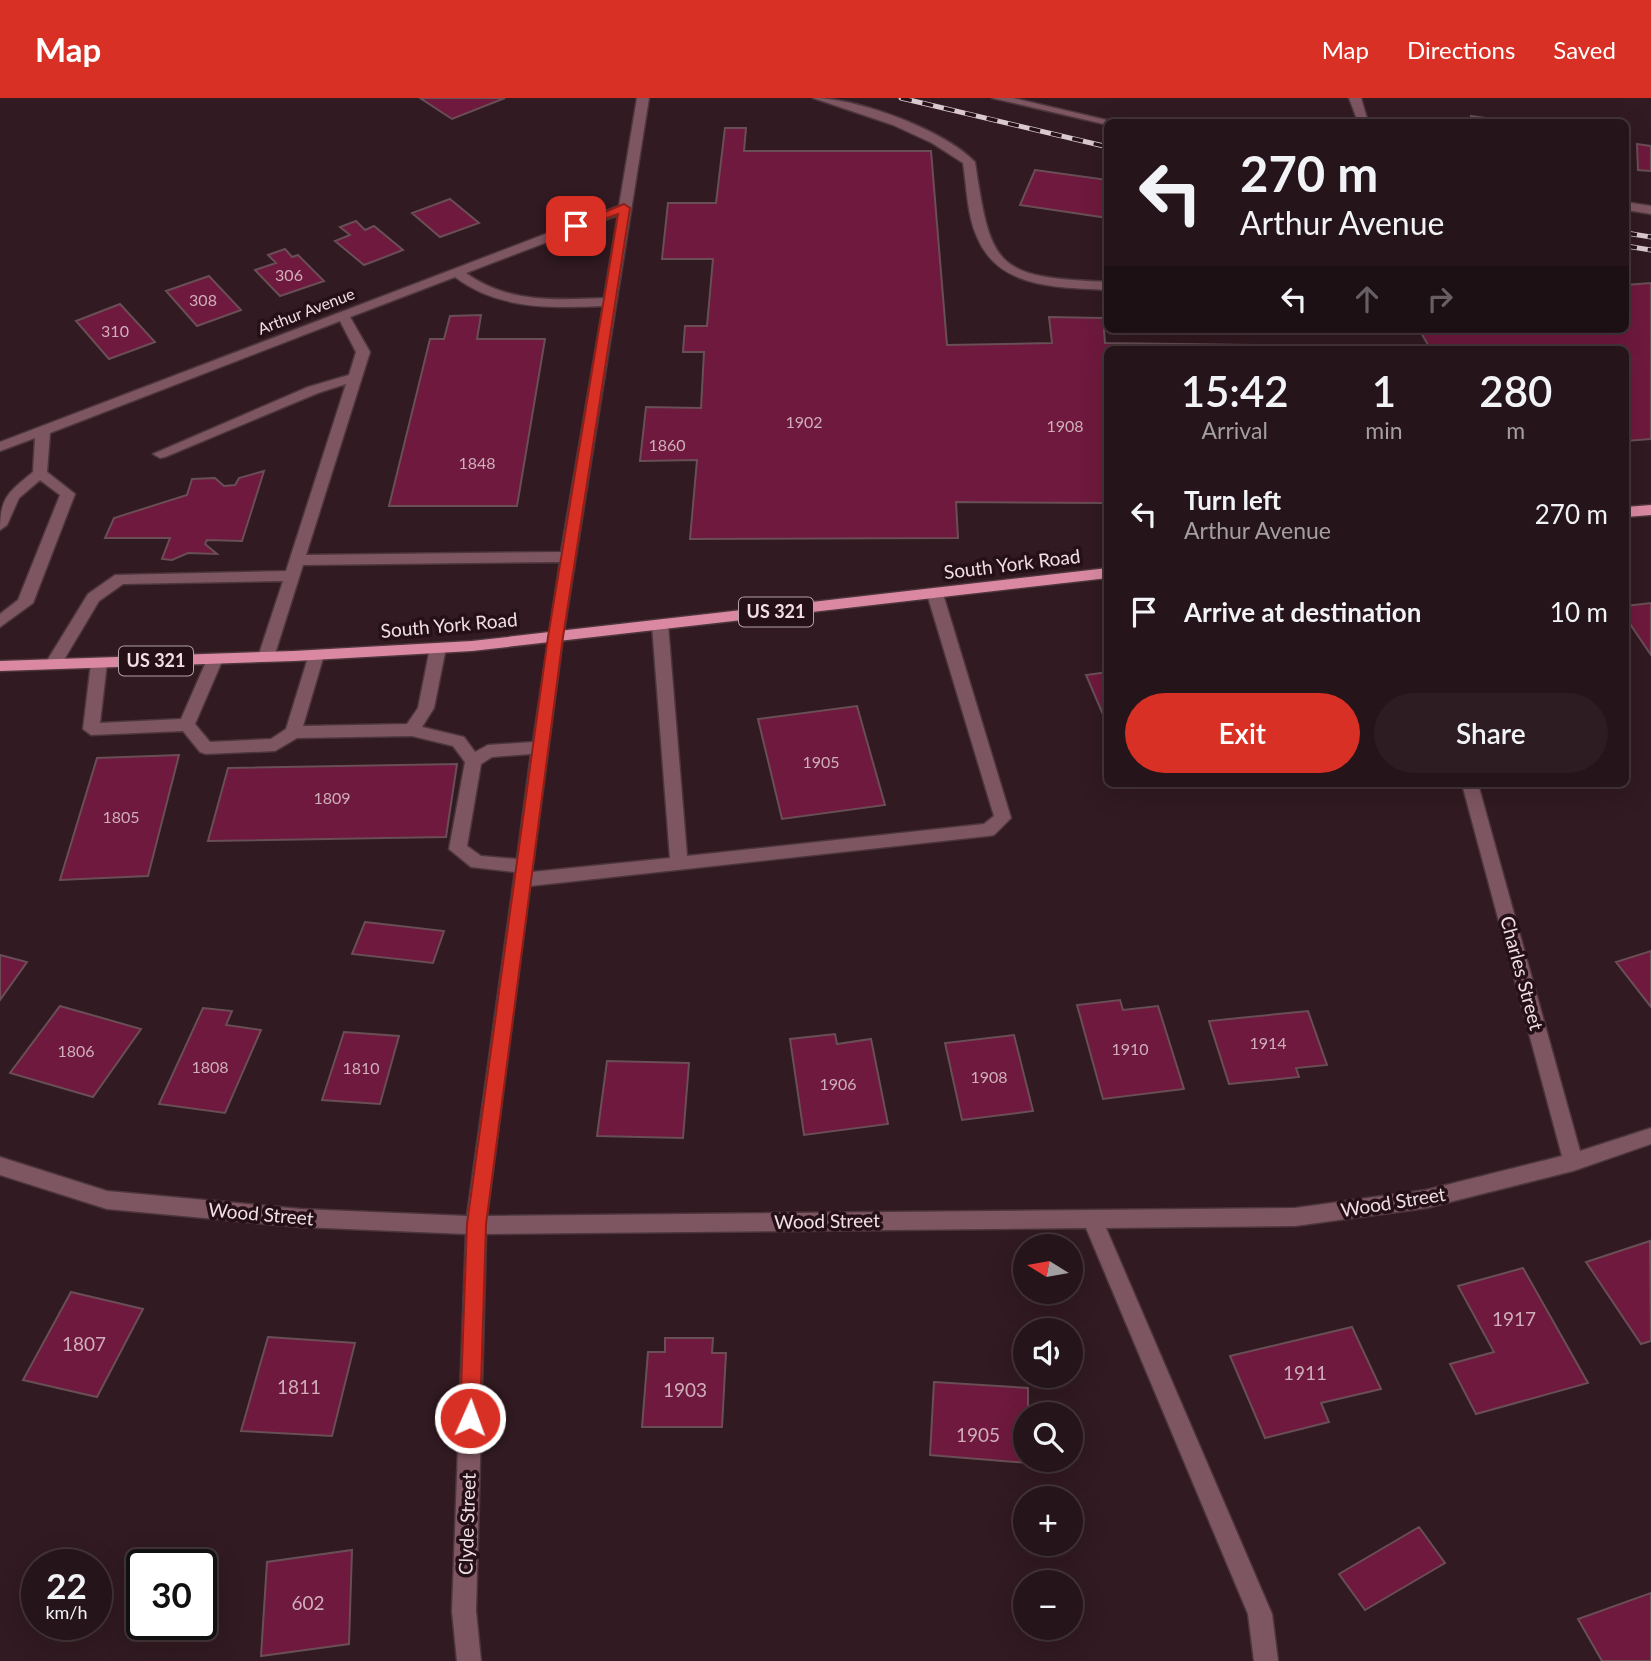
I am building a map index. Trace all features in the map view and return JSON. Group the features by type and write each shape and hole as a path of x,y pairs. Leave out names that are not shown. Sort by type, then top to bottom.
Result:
{"main road":[{"path":"1629,512 1651,510"},
{"name":"South York Road","path":"0,666 438,648 1104,573"}],"street":[{"name":"Clyde Street","path":"469,1661 464,1611 476,1224 555,637 643,98"},
{"path":"819,98 842,102 880,117 953,150 969,162 983,240 1004,268 1038,281 1104,286"},
{"path":"998,98 1104,121"},
{"path":"1355,98 1362,119"},
{"path":"1629,206 1651,209"},
{"name":"Arthur Avenue","path":"0,447 624,208"},
{"path":"456,272 473,286 516,303 609,302"},
{"path":"266,657 363,352 343,316"},
{"path":"160,454 313,390 355,377"},
{"path":"0,524 13,496 40,473 43,430"},
{"path":"0,622 25,603 68,494 40,473"},
{"path":"297,560 568,557"},
{"path":"53,664 93,598 120,579 292,576"},
{"path":"187,725 206,748 275,745 293,732 412,730 458,741 473,761 458,849 477,862 524,873 679,863 988,830 1003,818 935,594"},
{"path":"660,625 679,863"},
{"path":"412,730 426,708 438,648"},
{"path":"293,732 316,655"},
{"path":"187,725 215,659"},
{"path":"99,663 91,729 187,725"},
{"path":"473,761 488,751 540,747"},
{"name":"Charles Street","path":"1471,787 1573,1163"},
{"name":"Wood Street","path":"0,1166 107,1200 301,1218 476,1224 1295,1217 1426,1199 1573,1163 1651,1136"},
{"path":"1092,1219 1260,1614 1266,1661"}],"building":[{"path":"420,98 505,98 452,119"},
{"path":"1471,116 1493,119 1471,119"},
{"path":"725,128 746,128 744,151 931,151 947,345 1052,343 1049,317 1103,318 1105,343 1329,346 1104,346 1104,503 956,502 958,538 690,539 697,460 640,461 646,407 701,408 704,352 683,352 685,326 707,326 713,259 662,259 668,203 716,203"},
{"path":"1637,144 1651,146 1651,171 1638,170"},
{"path":"1035,170 1104,179 1104,217 1020,205"},
{"path":"450,199 479,223 440,237 412,213"},
{"path":"356,221 365,230 374,226 403,250 364,265 335,241 350,235 340,227"},
{"path":"285,249 292,257 298,255 324,281 280,296 255,270 276,263 268,255"},
{"path":"209,276 241,310 197,326 166,291"},
{"path":"1651,283 1651,439 1629,441 1629,346 1429,346 1421,333 1629,333 1629,285"},
{"path":"120,304 155,342 109,359 76,321"},
{"path":"481,315 477,339 545,339 517,506 389,506 430,339 444,339 450,316"},
{"path":"264,471 242,541 207,540 205,544 217,554 188,553 172,560 162,559 170,538 105,538 114,518 187,495 192,479 215,478 224,486 235,485 239,478"},
{"path":"1651,603 1651,655 1629,622 1629,606"},
{"path":"1104,673 1104,717 1086,675"},
{"path":"857,706 885,805 782,819 758,719"},
{"path":"179,755 148,876 60,880 97,758"},
{"path":"457,764 446,837 208,841 228,768"},
{"path":"365,922 444,931 433,963 352,954"},
{"path":"1651,951 1651,1007 1616,962"},
{"path":"0,955 27,962 0,1000"},
{"path":"1120,1000 1123,1010 1158,1006 1184,1089 1103,1099 1077,1005"},
{"path":"60,1006 141,1029 93,1097 10,1073"},
{"path":"203,1008 232,1011 226,1025 261,1030 225,1113 159,1104"},
{"path":"1308,1011 1327,1065 1296,1068 1299,1077 1229,1084 1209,1021"},
{"path":"344,1032 399,1036 380,1104 322,1100"},
{"path":"835,1034 837,1044 871,1039 888,1124 804,1135 790,1039"},
{"path":"1014,1035 1033,1111 962,1120 945,1043"},
{"path":"607,1061 689,1063 683,1138 597,1136"},
{"path":"1650,1241 1651,1341 1641,1344 1586,1262"},
{"path":"1523,1268 1588,1383 1476,1414 1450,1364 1494,1352 1458,1286"},
{"path":"71,1292 143,1309 97,1397 23,1380"},
{"path":"1352,1327 1381,1389 1321,1403 1329,1422 1265,1438 1230,1356"},
{"path":"268,1337 355,1343 332,1436 241,1431"},
{"path":"665,1338 713,1338 712,1353 726,1353 722,1427 642,1427 648,1352 665,1352"},
{"path":"934,1382 1028,1388 1028,1402 1013,1402 1013,1462 930,1455"},
{"path":"1419,1527 1445,1563 1365,1610 1339,1574"},
{"path":"352,1550 349,1644 261,1656 267,1562"},
{"path":"1651,1593 1651,1661 1602,1661 1578,1619"}],"railway":[{"path":"901,98 1104,146"},
{"path":"1629,233 1651,237"},
{"path":"1629,246 1651,250"}],"route":[{"path":"470,1418 476,1224 555,637 624,208 576,226"}]}
